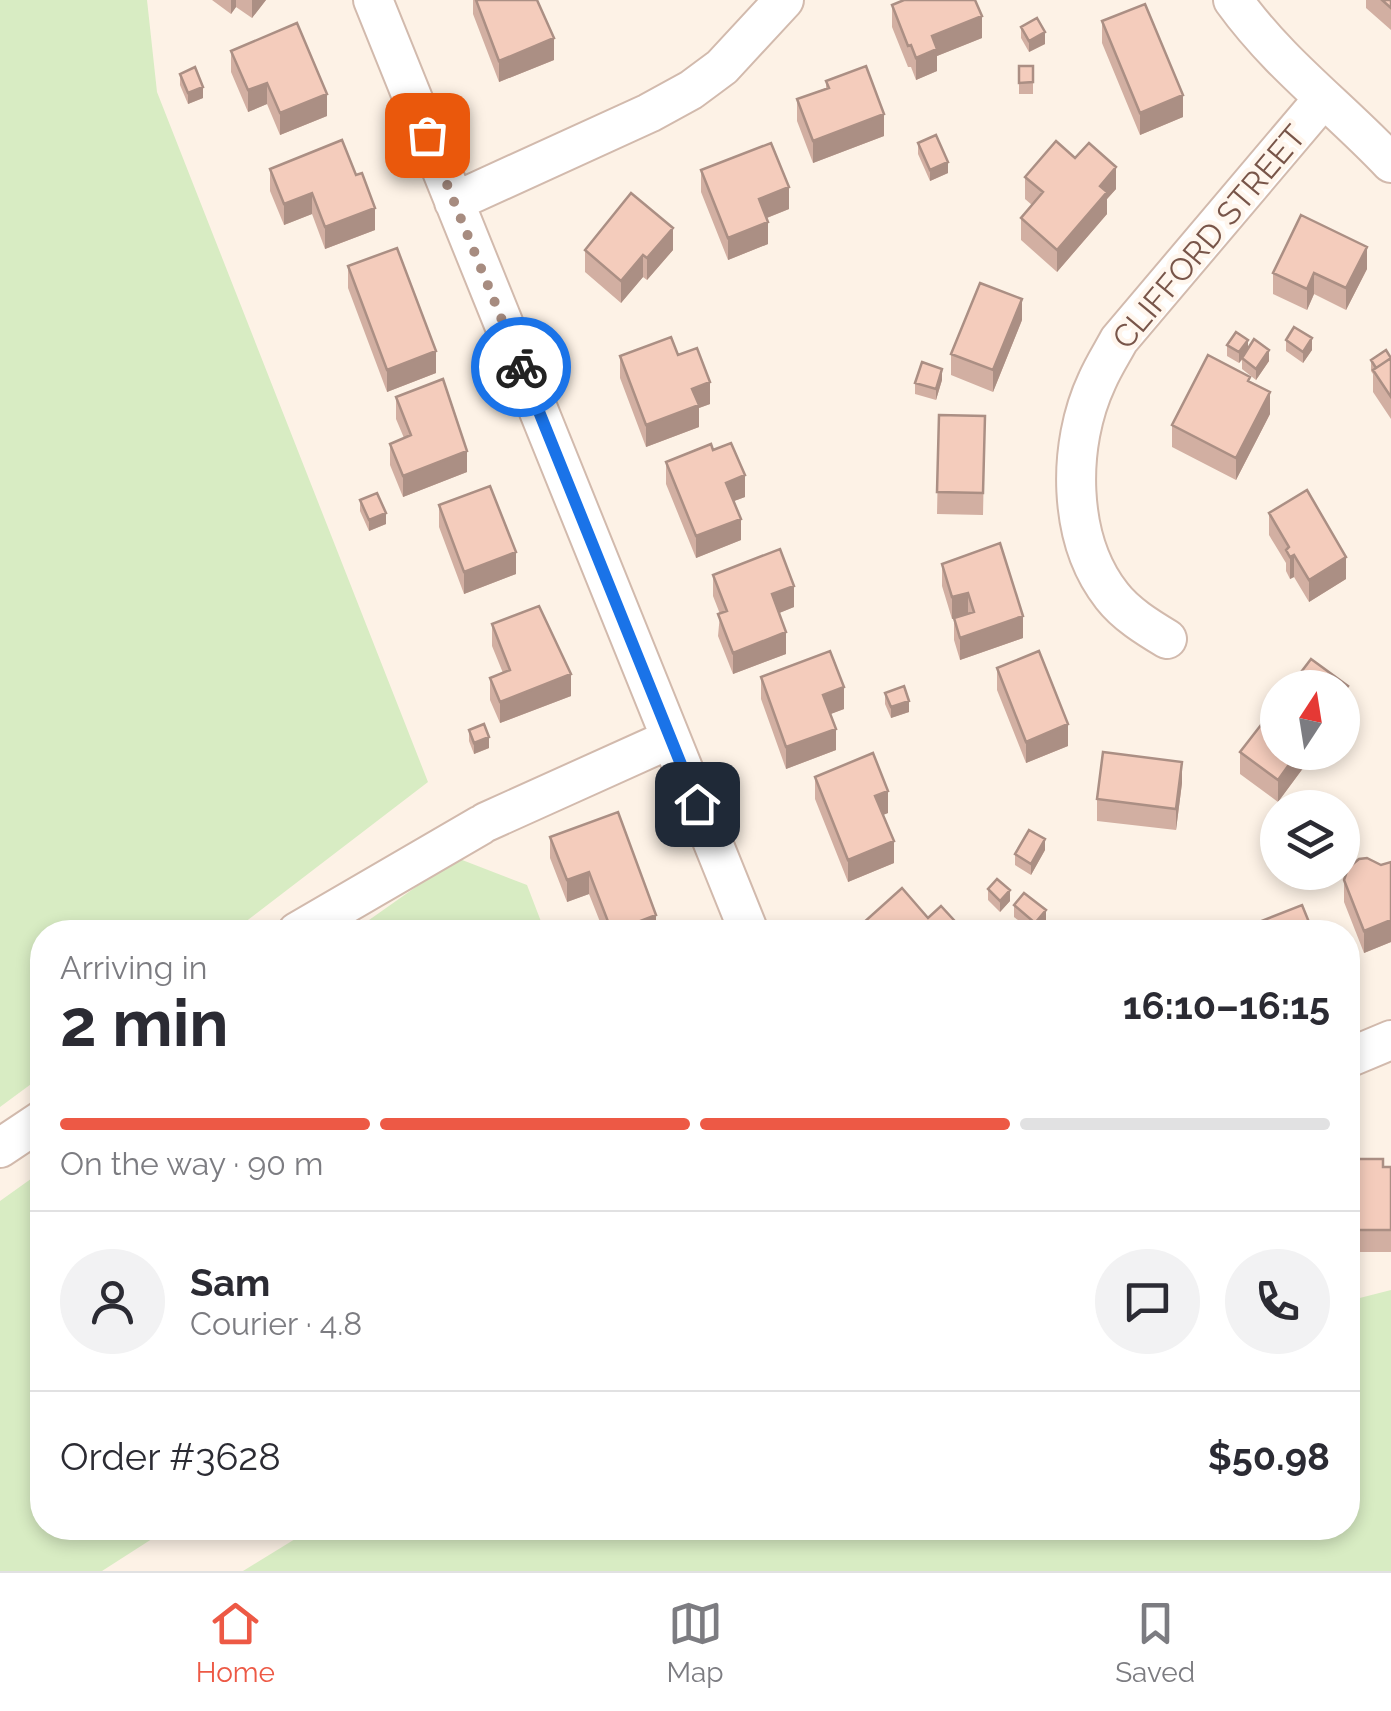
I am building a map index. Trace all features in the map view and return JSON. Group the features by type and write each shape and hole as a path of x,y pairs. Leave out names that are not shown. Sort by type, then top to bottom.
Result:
{"street":[{"path":"373,0 745,920"},
{"path":"454,202 692,90 722,67 784,0"},
{"path":"1233,0 1261,38 1391,163"},
{"name":"CLIFFORD STREET","path":"1167,638 1140,622 1112,597 1090,561 1080,526 1077,470 1083,421 1096,382 1119,340 1322,100"},
{"path":"318,920 483,824 670,739"},
{"path":"1360,1053 1391,1040"},
{"path":"0,1148 30,1128"}],"green space":[{"path":"0,0 147,0 157,92 428,782 248,920 30,920 30,1085 0,1107"},
{"path":"457,858 527,885 540,920 369,920"},
{"path":"30,1180 30,1540 150,1540 102,1571 0,1571 0,1201"},
{"path":"1391,1290 1391,1571 243,1571 293,1540 1360,1540 1360,1298"}],"building":[{"path":"476,0 537,0 554,38 499,61"},
{"path":"904,0 975,0 982,16 932,36 937,49 916,58 892,5"},
{"path":"1145,4 1183,95 1140,113 1102,21"},
{"path":"1037,18 1045,32 1029,41 1021,27"},
{"path":"297,23 327,94 280,113 267,83 248,90 231,51"},
{"path":"866,66 884,114 813,141 797,99 829,88 826,81"},
{"path":"1019,66 1033,66 1033,82 1019,83"},
{"path":"195,67 203,87 188,93 180,74"},
{"path":"936,135 948,162 930,170 918,143"},
{"path":"342,140 356,175 362,173 375,208 325,227 312,193 284,204 270,169"},
{"path":"1056,141 1075,158 1089,143 1116,167 1100,186 1107,192 1057,250 1021,218 1043,192 1025,177"},
{"path":"771,143 789,187 759,199 768,222 728,238 701,170"},
{"path":"631,193 673,228 621,281 585,250"},
{"path":"1301,215 1367,247 1346,288 1314,273 1307,289 1273,273"},
{"path":"397,248 436,351 387,370 348,266"},
{"path":"980,283 1022,299 993,370 951,354"},
{"path":"1294,327 1312,338 1303,352 1286,340"},
{"path":"1236,332 1248,340 1239,352 1227,345"},
{"path":"671,337 678,355 697,348 710,382 692,389 699,405 646,425 620,356"},
{"path":"1254,339 1269,350 1256,369 1242,358"},
{"path":"1386,350 1391,358 1376,368 1371,360"},
{"path":"1208,355 1270,392 1236,458 1172,425"},
{"path":"1391,358 1391,397 1373,370"},
{"path":"922,362 942,369 936,389 915,383"},
{"path":"443,379 467,451 403,476 390,444 411,435 396,397"},
{"path":"939,415 985,416 983,493 937,492"},
{"path":"731,443 745,475 726,483 741,519 696,536 666,462 711,444 713,450"},
{"path":"490,486 516,552 464,572 439,505"},
{"path":"1307,490 1346,557 1309,580 1294,555 1290,557 1286,550 1289,547 1269,513"},
{"path":"377,493 386,513 369,520 360,500"},
{"path":"1000,543 1023,616 960,638 954,618 974,612 968,593 952,597 942,564"},
{"path":"780,549 794,586 772,594 786,632 733,653 718,614 727,611 713,575"},
{"path":"539,606 571,674 500,702 490,678 510,670 492,624"},
{"path":"830,651 844,687 823,695 836,729 786,747 761,677"},
{"path":"1039,651 1068,724 1026,742 997,668"},
{"path":"1311,659 1326,670 1303,670"},
{"path":"904,686 909,701 891,707 885,693"},
{"path":"484,724 489,737 474,743 469,730"},
{"path":"1260,726 1260,767 1240,752"},
{"path":"1103,752 1182,762 1176,809 1097,799"},
{"path":"873,753 888,791 875,796 894,841 848,860 815,777"},
{"path":"1264,770 1285,770 1278,780"},
{"path":"618,812 656,915 643,920 607,920 589,872 567,880 550,837"},
{"path":"1029,830 1045,839 1031,864 1015,854"},
{"path":"1360,859 1381,865 1391,862 1391,920 1364,931 1348,890 1360,890"},
{"path":"997,879 1010,890 1000,901 988,889"},
{"path":"902,888 928,918 941,906 954,920 866,920"},
{"path":"1024,893 1046,910 1038,920 1032,920 1014,905"},
{"path":"1302,905 1308,920 1264,920"},
{"path":"1360,1159 1383,1159 1383,1167 1391,1167 1391,1230 1360,1230"}],"way so far":[{"path":"427,135 521,367"}],"route":[{"path":"521,367 697,804"}]}
